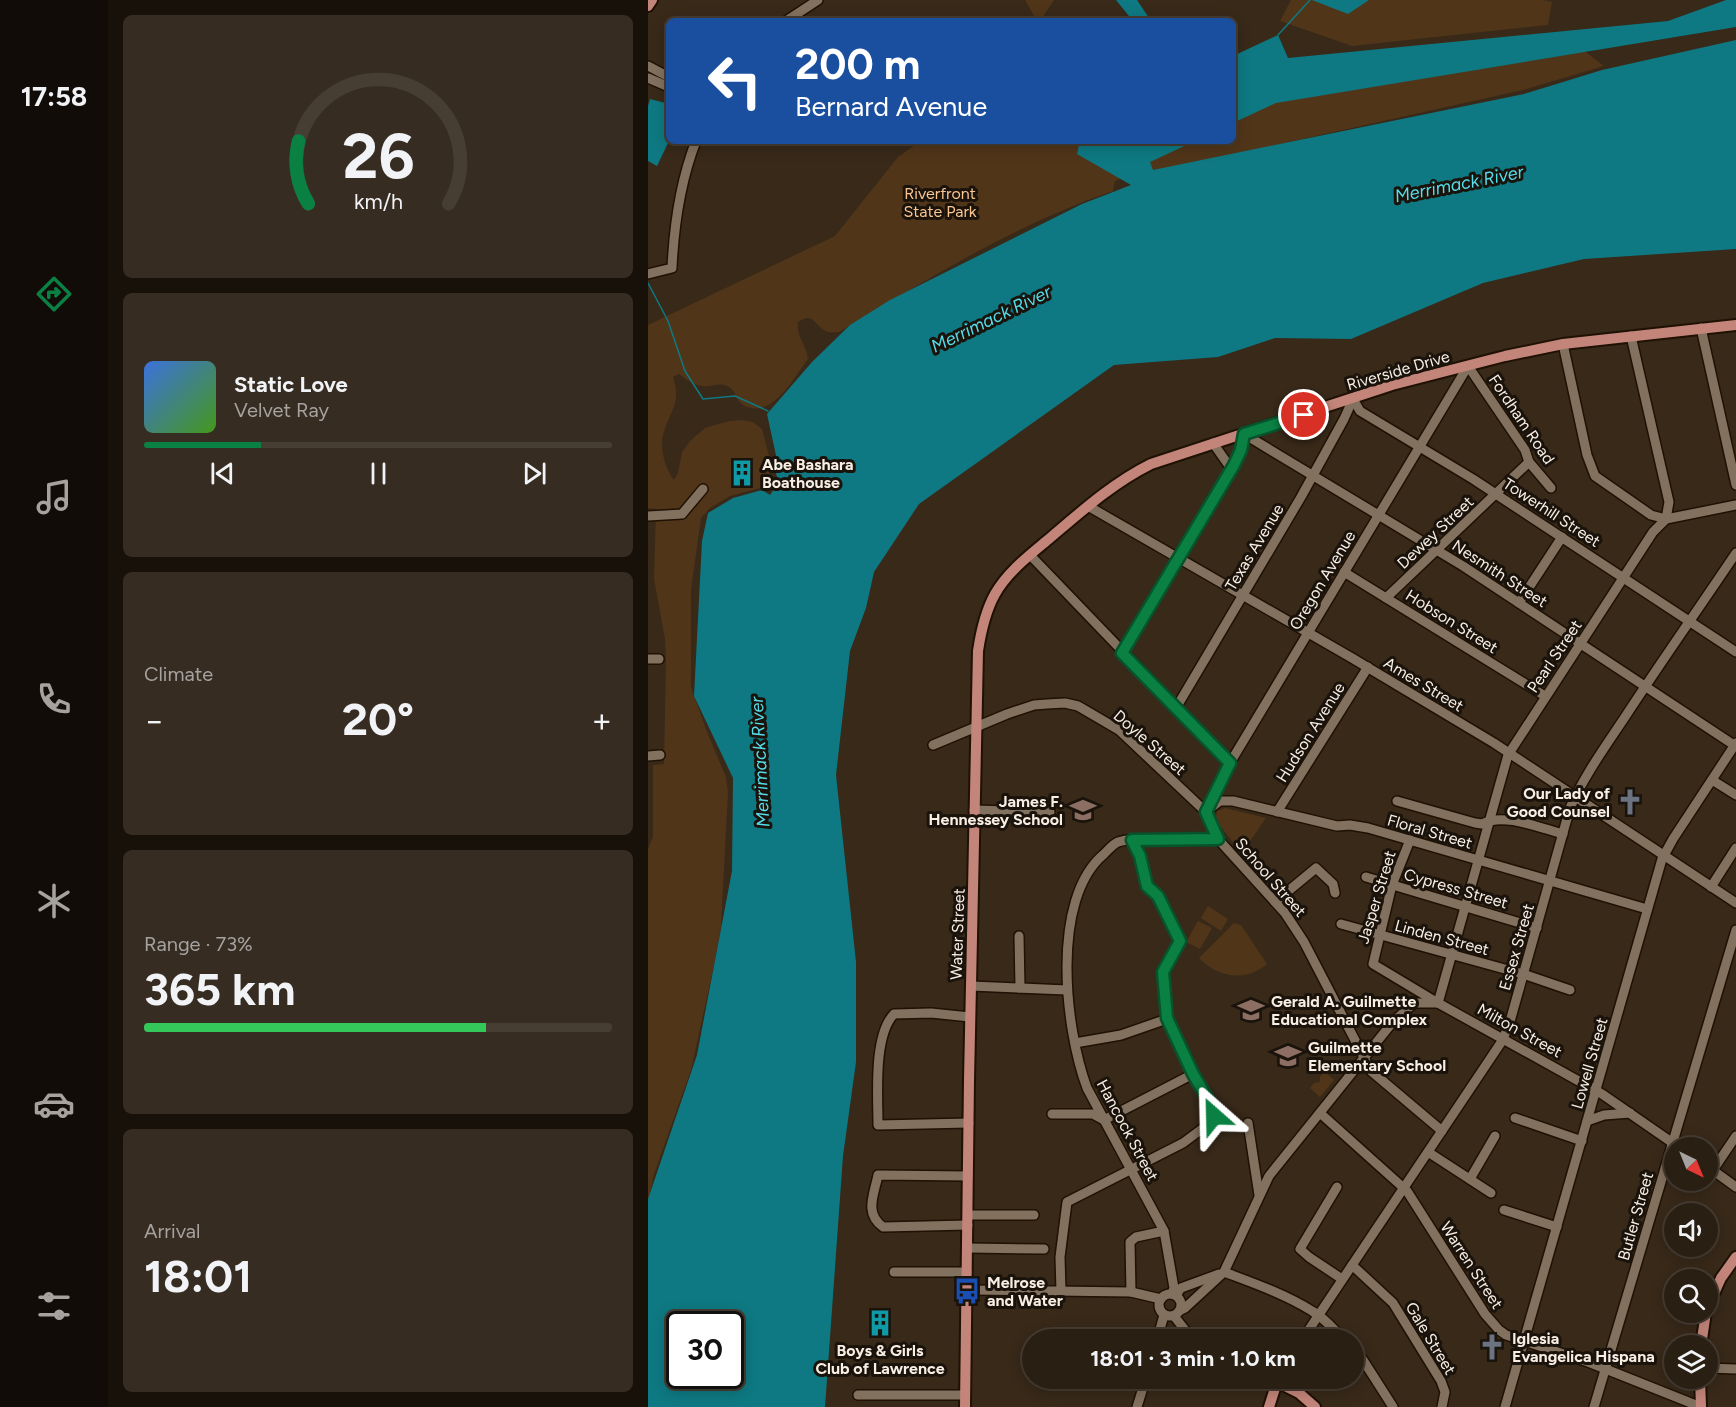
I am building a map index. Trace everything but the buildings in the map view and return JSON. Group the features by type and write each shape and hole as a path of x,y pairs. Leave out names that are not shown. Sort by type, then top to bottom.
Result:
{"main road":[{"path":"648,6 652,0"},
{"name":"Riverside Drive","path":"1088,506 1126,476 1151,464 1392,385 1563,344 1736,325"},
{"name":"Water Street","path":"965,1407 978,651 982,622 994,595 1030,555 1088,506"},
{"path":"1718,1285 1736,1257"},
{"path":"1269,1407 1273,1389"},
{"path":"1292,1389 1315,1407"},
{"path":"1700,1389 1701,1407"}],"street":[{"path":"791,18 818,0"},
{"path":"648,66 666,75"},
{"path":"648,78 666,86"},
{"path":"648,274 672,268 674,228 683,180 695,144"},
{"path":"1701,328 1736,485"},
{"path":"1631,336 1669,502 1666,519"},
{"path":"1563,344 1587,455 1595,476 1651,515 1666,519 1736,505"},
{"name":"Oregon Avenue","path":"1206,812 1230,763 1468,366"},
{"name":"Fordham Road","path":"1468,366 1525,450 1529,462 1551,488"},
{"name":"Towerhill Street","path":"1353,399 1360,411 1497,494 1736,652"},
{"name":"Texas Avenue","path":"1176,708 1314,475 1353,399"},
{"path":"1122,653 1232,470 1241,450 1244,434"},
{"name":"Nesmith Street","path":"1244,434 1437,550 1735,744"},
{"path":"1213,443 1232,470"},
{"name":"Dewey Street","path":"1386,598 1529,462"},
{"path":"648,516 682,514 703,489"},
{"name":"Ames Street","path":"1088,506 1368,667 1509,752 1736,903"},
{"name":"Pearl Street","path":"1438,1002 1509,752 1653,532 1666,519"},
{"path":"1519,603 1562,537"},
{"name":"Essex Street","path":"1309,1329 1503,1038 1575,795 1736,553"},
{"path":"1030,555 1230,763"},
{"name":"Hobson Street","path":"1344,572 1545,696"},
{"path":"648,658 659,659"},
{"name":"Hudson Avenue","path":"1277,812 1368,667"},
{"name":"Doyle Street","path":"933,745 1034,705 1065,703 1078,706 1119,730 1206,812"},
{"name":"Lowell Street","path":"1505,1407 1664,855 1735,744"},
{"path":"648,756 660,755"},
{"path":"1712,780 1736,795"},
{"name":"Floral Street","path":"1206,812 1220,801 1233,801 1337,826 1350,825 1368,828 1647,909"},
{"path":"1397,801 1475,823 1482,824 1490,820 1502,819 1563,834"},
{"path":"974,810 1050,812"},
{"name":"School Street","path":"1206,812 1218,839 1275,902 1304,942 1371,1071 1442,1131"},
{"name":"Hancock Street","path":"1174,1294 1164,1231 1087,1088 1077,1056 1066,990 1072,914 1077,893 1091,865 1117,843 1132,840 1218,839"},
{"path":"1061,1291 1060,1257 1067,1202 1183,1143 1210,1123 1214,1116 1212,1106 1193,1074 1167,1018 1163,972 1180,941 1158,896 1147,886 1140,856 1132,840"},
{"name":"Jasper Street","path":"1373,963 1392,885 1410,840"},
{"path":"1711,886 1736,848"},
{"path":"1275,902 1316,868 1333,884 1335,893"},
{"name":"Cypress Street","path":"1366,878 1537,928"},
{"name":"Linden Street","path":"1341,924 1523,974 1570,990"},
{"name":"Butler Street","path":"1678,1137 1736,930"},
{"path":"1019,936 1020,988"},
{"name":"Milton Street","path":"1373,963 1596,1090 1664,1137"},
{"path":"971,987 1066,990"},
{"path":"1164,1315 1178,1313 1185,1308 1224,1272 1269,1176 1392,1023 1414,1003 1438,1002"},
{"path":"969,1124 878,1125 879,1065 887,1021 894,1014 932,1013 970,1017"},
{"path":"1075,1043 1121,1035 1167,1018"},
{"path":"1052,1114 1093,1114 1104,1119 1193,1074"},
{"name":"Warren Street","path":"1320,1113 1403,1188 1485,1314 1499,1330 1701,1407"},
{"path":"1587,1121 1604,1115 1630,1113"},
{"path":"1515,1118 1582,1141"},
{"path":"1248,1123 1259,1195"},
{"path":"1470,1179 1495,1136"},
{"path":"1718,1158 1736,1136"},
{"path":"1428,1152 1491,1193"},
{"path":"1718,1174 1736,1186"},
{"path":"968,1176 878,1175 872,1211 875,1221 883,1227 1034,1215"},
{"name":"Butler Street","path":"1594,1407 1664,1184"},
{"path":"1337,1187 1300,1249 1342,1279"},
{"path":"1504,1210 1557,1227"},
{"path":"1131,1292 1130,1242 1136,1236 1164,1231"},
{"path":"968,1248 1044,1249"},
{"name":"Gale Street","path":"1352,1265 1393,1303 1441,1381 1444,1392 1442,1407"},
{"path":"894,1272 967,1272"},
{"path":"1160,1329 1164,1315 1159,1305 1161,1299 1167,1294 1174,1294 1181,1288 1224,1272 1267,1289 1318,1315 1333,1329"},
{"path":"967,1290 1131,1292 1161,1299"},
{"path":"1174,1294 1181,1301 1178,1313 1185,1329"},
{"path":"1364,1362 1393,1407"},
{"path":"1718,1368 1736,1369"},
{"path":"1137,1407 1143,1389"},
{"path":"858,1395 965,1395"}],"green space":[{"path":"1025,0 1054,0 1042,18 1035,18"},
{"path":"1291,0 1543,0 1552,2 1548,25 1352,46 1280,21"},
{"name":"Riverfront State Park","path":"1564,35 1604,66 1523,90 1181,166 1134,174 1115,181 1113,191 1041,220 972,254 839,332 828,332 808,318 798,322 808,359 782,394 765,407 745,406 725,385 700,386 679,374 673,377 675,401 663,435 662,446 666,465 674,480 678,473 682,452 690,441 705,428 729,421 753,422 762,429 770,460 770,472 764,487 730,496 710,508 701,518 691,590 691,687 726,777 728,792 721,926 691,1070 654,1174 648,1202 648,849 653,837 653,765 664,764 666,659 665,639 654,579 656,509 648,508 648,325 835,236 898,157 917,144 1236,144 1236,65"},
{"path":"1225,808 1266,818 1242,853 1215,820 1217,811"},
{"path":"1208,906 1228,919 1221,931 1201,918"},
{"path":"1198,921 1212,928 1200,949 1186,942"},
{"path":"1234,923 1241,925 1267,964 1259,970 1232,975 1215,970 1199,958"},
{"path":"1324,1071 1334,1080 1320,1097 1310,1088 1314,1083 1320,1082"}],"water":[{"path":"1116,0 1137,0 1149,18 1131,18"},
{"path":"1312,0 1369,0 1348,14"},
{"path":"1726,0 1736,0 1736,27 1276,103 1236,122 1236,55 1278,35 1288,58 1668,21"},
{"name":"Merrimack River","path":"1736,40 1736,249 1584,259 1483,283 1351,339 1275,338 1218,357 1114,365 919,504 874,572 866,608 850,651 836,775 856,962 856,1062 843,1156 825,1407 648,1407 648,1199 697,1055 732,871 733,778 694,696 702,541 708,513 733,498 762,490 770,495 779,482 775,471 777,460 767,414 812,362 850,325 890,300 1082,204 1131,185 1077,154 1079,144 1189,144 1150,162 1153,170 1524,94 1602,70"},
{"path":"650,99 666,103 668,144 657,166 648,161"}],"waterway":[{"path":"1278,35 1310,0"},
{"path":"648,283 668,321 685,371 703,399 735,396 768,411"}],"place":[{"name":"Abe Bashara Boathouse","path":"742,473"},
{"name":"Our Lady of Good Counsel","path":"1630,802"},
{"name":"James F. Hennessey School","path":"1083,810"},
{"name":"Gerald A. Guilmette Educational Complex","path":"1251,1010"},
{"name":"Guilmette Elementary School","path":"1288,1056"},
{"name":"Melrose and Water","path":"967,1291"},
{"name":"Boys & Girls Club of Lawrence","path":"880,1323"},
{"name":"Iglesia Evangelica Hispana","path":"1492,1347"}],"route":[{"path":"1214,1116 1212,1106 1193,1074 1167,1018 1163,972 1180,941 1158,896 1144,880 1140,856 1132,840 1218,839 1206,812 1230,763 1122,653 1135,635 1234,465 1241,450 1244,434 1304,415"}]}
